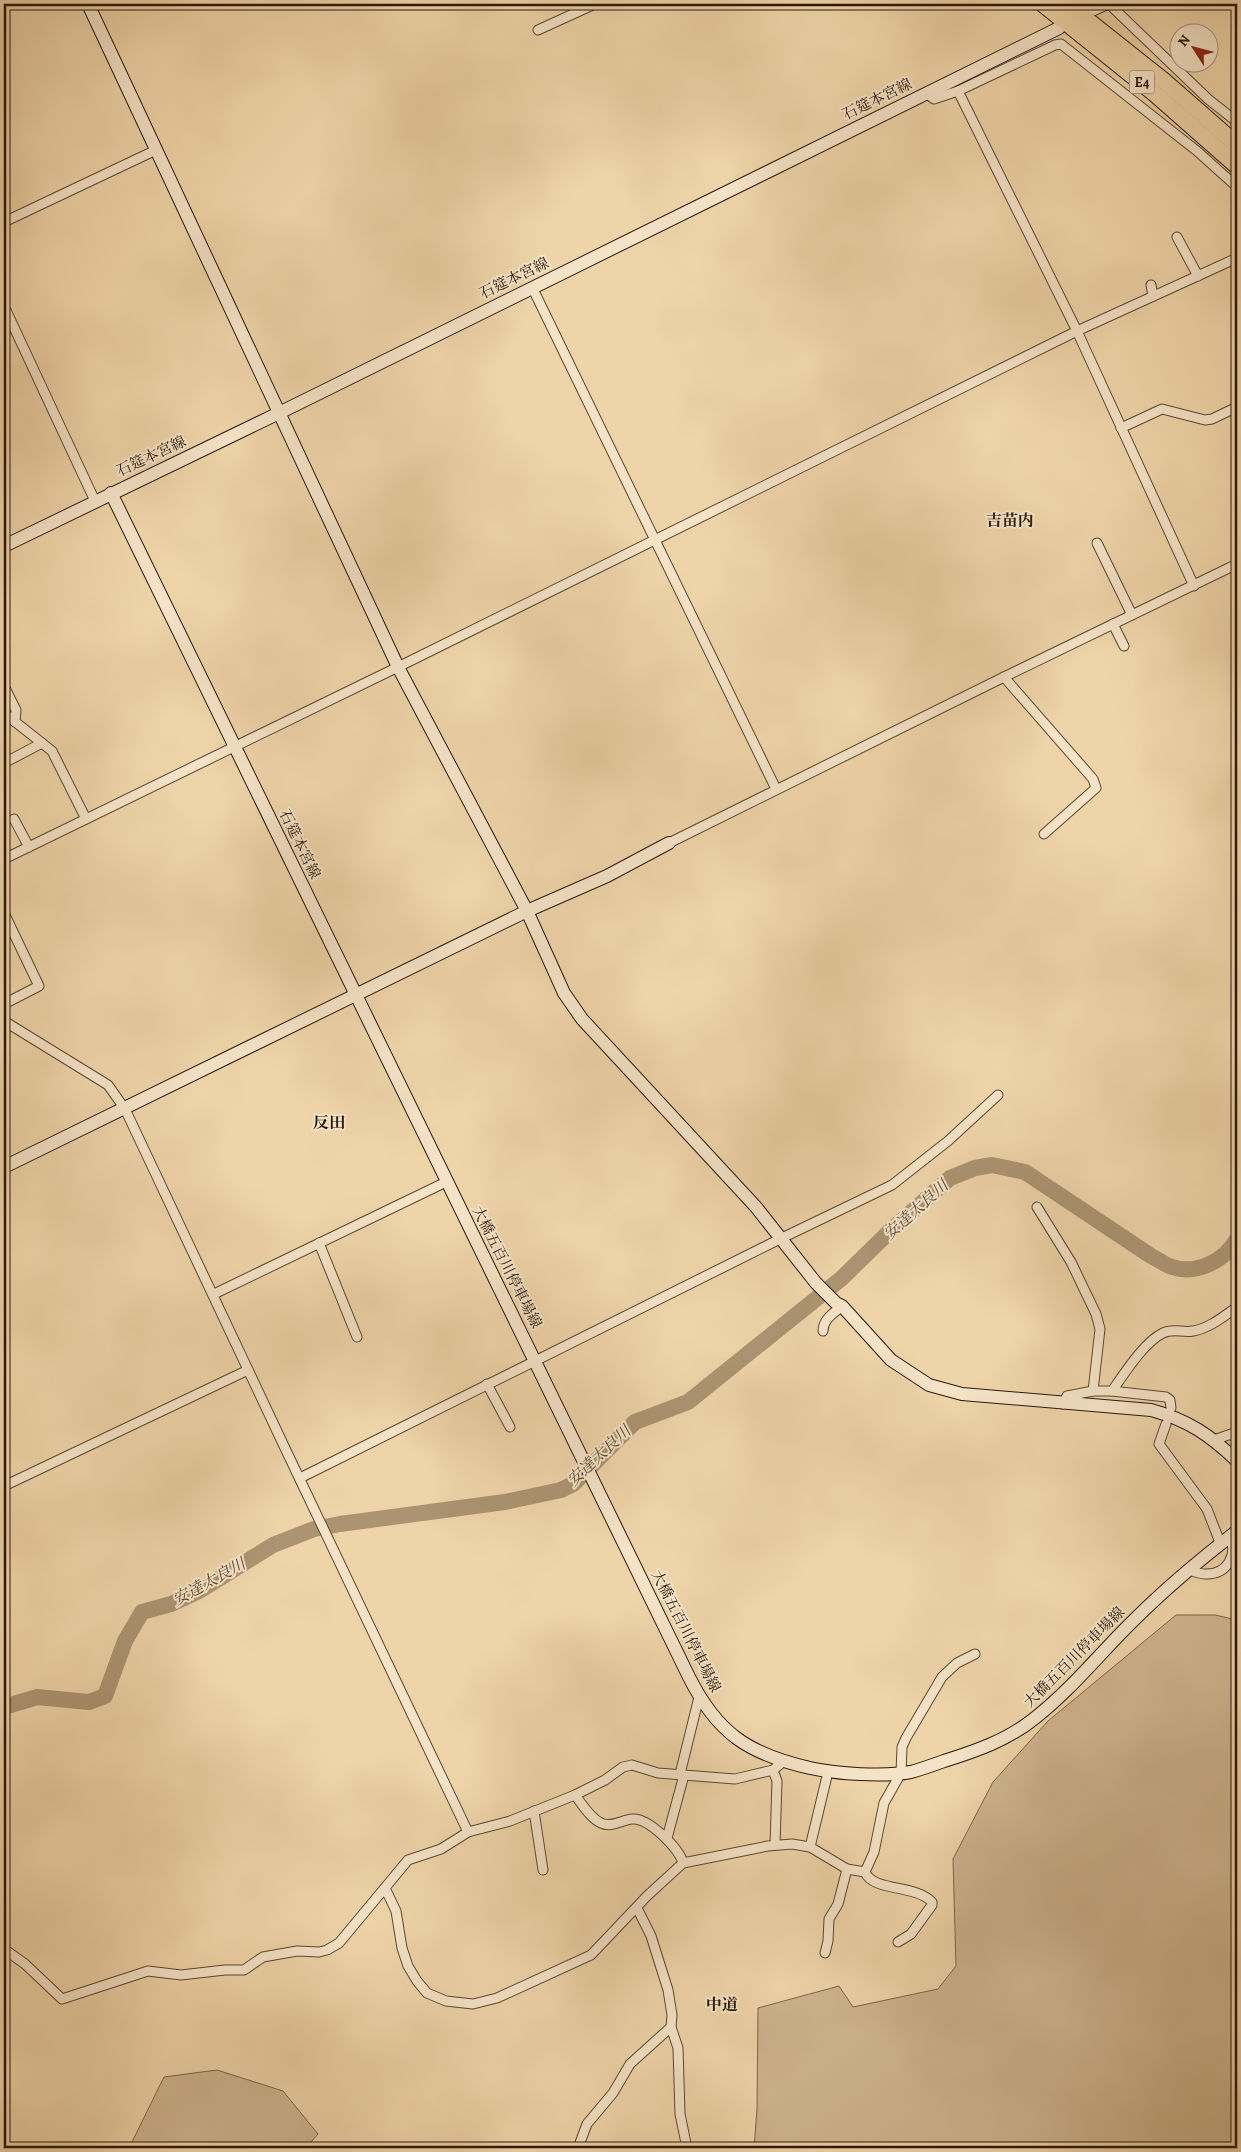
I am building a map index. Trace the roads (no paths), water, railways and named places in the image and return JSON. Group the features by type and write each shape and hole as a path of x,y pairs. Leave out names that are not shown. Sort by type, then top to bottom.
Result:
{"highway":[{"name":"E4","path":"1043,4 1154,92 1237,166"},
{"name":"E4","path":"1067,4 1164,81 1237,145"}],"main road":[{"path":"88,4 398,667 527,912 564,993 582,1019 782,1238 816,1283 891,1360 929,1385 962,1394 1151,1410 1183,1420 1214,1440 1237,1461"},
{"name":"石筵本宮線","path":"357,996 111,493 279,414 532,287 1059,28"},
{"path":"4,546 111,493"},
{"path":"4,1167 527,912 607,876 669,843"},
{"name":"大橋五百川停車場線","path":"357,996 446,1182 700,1697 723,1728 754,1750 784,1761 828,1772 853,1774 901,1773 920,1769 991,1745 1015,1732 1054,1703 1134,1620 1229,1537"}],"street":[{"path":"538,30 595,4"},
{"path":"1109,4 1208,99 1237,122"},
{"path":"926,93 934,99 958,91 1055,45 1061,44 1197,151 1237,187"},
{"path":"958,91 1077,331 1194,586"},
{"path":"4,222 156,150"},
{"path":"1177,237 1198,276"},
{"path":"4,860 1077,331 1237,258"},
{"path":"1151,285 1153,296"},
{"path":"532,287 776,789"},
{"path":"4,306 96,501"},
{"path":"1121,428 1162,409 1204,420 1212,419 1237,407"},
{"path":"1096,543 1132,615"},
{"path":"669,843 1004,676 1237,564"},
{"path":"1113,624 1124,646"},
{"path":"1004,676 1093,779 1096,788 1044,834"},
{"path":"4,686 16,710 15,722"},
{"path":"4,713 52,750 86,819"},
{"path":"4,763 42,744"},
{"path":"14,819 29,847"},
{"path":"4,913 39,986 4,1004"},
{"path":"4,1021 108,1085 125,1109 176,1220 214,1294 328,1542 468,1832"},
{"path":"300,1478 535,1360 892,1185 948,1141 998,1095"},
{"path":"214,1294 446,1182"},
{"path":"1037,1207 1071,1262 1096,1314 1100,1329 1093,1391"},
{"path":"319,1243 357,1337"},
{"path":"823,1331 823,1326 839,1305"},
{"path":"1112,1391 1144,1348 1162,1333 1171,1330 1191,1331 1201,1328 1237,1307"},
{"path":"4,1486 248,1370"},
{"path":"487,1384 510,1427"},
{"path":"1063,1404 1067,1396 1093,1391 1112,1391 1166,1397 1170,1400 1171,1408"},
{"path":"1166,1424 1159,1444 1229,1537 1234,1549 1233,1557 1221,1570 1208,1574 1190,1570"},
{"path":"1214,1440 1231,1434 1237,1439"},
{"path":"865,1872 874,1852 884,1803 901,1773 902,1747 938,1684 957,1663 975,1654"},
{"path":"667,1838 700,1697"},
{"path":"4,1949 25,1964 62,1998 148,1971 180,1975 244,1970 263,1957 297,1951 319,1952 339,1943 408,1860 441,1849 468,1832 510,1821 575,1794 604,1780 623,1767 632,1765 658,1773 735,1779 774,1770 784,1761"},
{"path":"774,1770 777,1781 775,1845"},
{"path":"810,1847 828,1772"},
{"path":"575,1794 595,1819 603,1824 610,1825 634,1818 667,1838 683,1863"},
{"path":"534,1811 543,1870"},
{"path":"385,1888 396,1911 402,1948 408,1966 417,1981 428,1993 446,2001 461,2004 473,2004 497,1998 591,1955 683,1863 775,1845 792,1844 810,1847 848,1869 865,1872 874,1881 888,1886 920,1892 932,1904 911,1934 898,1942"},
{"path":"824,1953 828,1941 829,1919 838,1904 848,1869"},
{"path":"637,1908 651,1936 668,1990 672,2015 671,2027 678,2048 680,2114 687,2148"},
{"path":"578,2148 590,2120 613,2093 630,2064 671,2027"}],"waterway":[{"name":"安達太良川","path":"4,1707 37,1697 89,1702 105,1696 125,1641 142,1612 171,1604 199,1591 273,1545 314,1529 505,1502 561,1490 573,1484 635,1422 688,1402 842,1278 890,1231 950,1178 975,1168 992,1165 1025,1172 1151,1256 1172,1267 1191,1269 1209,1264 1225,1254 1237,1239"}],"district":[{"name":"吉苗内","path":"1010,521"},
{"name":"反田","path":"329,1123"},
{"name":"中道","path":"722,2005"}]}
